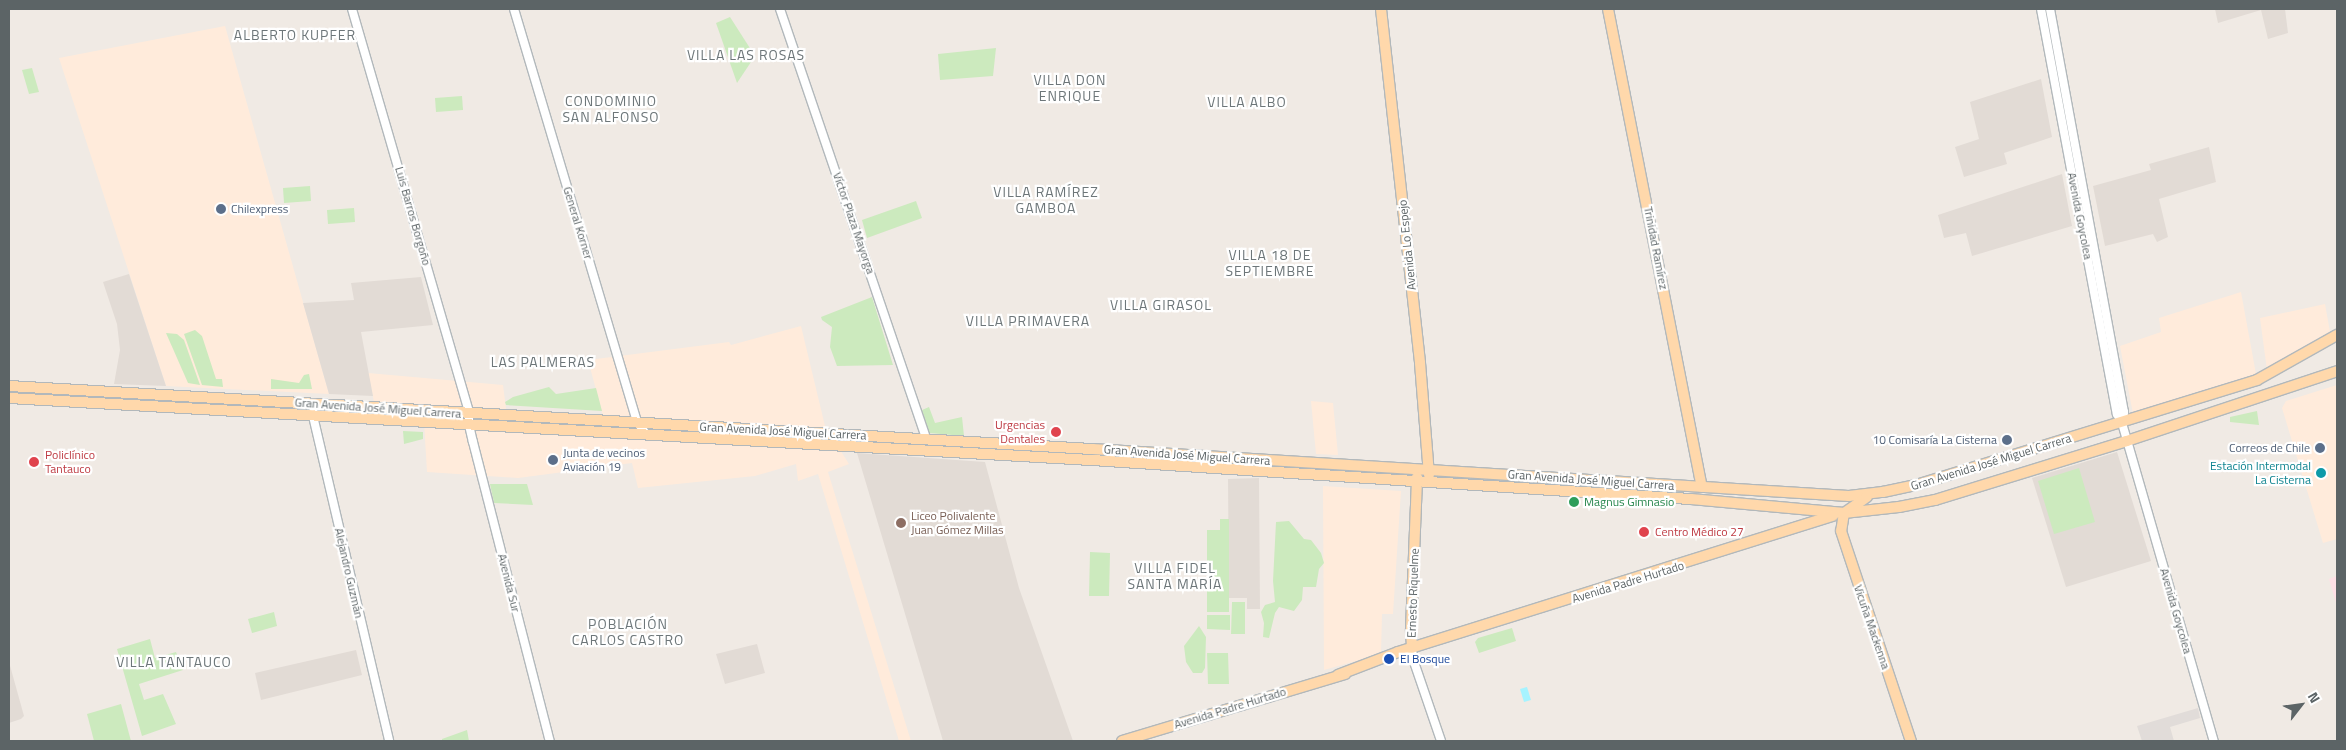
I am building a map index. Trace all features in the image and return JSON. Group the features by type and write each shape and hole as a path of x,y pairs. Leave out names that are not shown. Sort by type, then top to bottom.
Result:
{"main road":[{"name":"Avenida Lo Espejo","path":"1381,9 1420,363 1430,482"},
{"name":"Trinidad Ramírez","path":"1608,9 1702,487"},
{"name":"Gran Avenida José Miguel Carrera","path":"9,386 926,439 1834,496 1872,494 1916,485 2122,423 2256,380 2337,335"},
{"name":"Gran Avenida José Miguel Carrera","path":"9,398 1417,481 1691,499 1844,513 1887,509 1929,501 2126,441 2337,371"},
{"path":"814,445 822,433"},
{"path":"915,450 926,439"},
{"name":"Ernesto Riquelme","path":"1412,648 1411,629 1417,469"},
{"path":"1691,499 1702,487"},
{"path":"1844,513 1853,505 1872,494"},
{"name":"Avenida Padre Hurtado","path":"1122,741 1338,675 1366,670 1402,656 1412,648 1844,513"},
{"name":"Vicuña Mackenna","path":"1844,513 1840,526 1843,542 1910,741"}],"street":[{"name":"Luis Barros Borgoño","path":"352,9 469,413 469,425"},
{"name":"General Korner","path":"514,9 637,422 647,435"},
{"name":"Víctor Plaza Mayorga","path":"780,9 926,439"},
{"name":"Avenida Goycolea","path":"2041,9 2117,414 2122,423 2214,741"},
{"name":"Avenida Goycolea","path":"2050,9 2124,412 2122,423"},
{"name":"Alejandro Guzmán","path":"314,404 313,416 389,741"},
{"name":"Avenida Sur","path":"469,425 550,741"},
{"name":"Ernesto Riquelme","path":"1412,648 1413,659 1441,741"}],"shaded area":[{"path":"2215,9 2285,9 2288,33 2268,39 2261,10 2218,23"},
{"path":"225,26 329,394 166,386 59,58"},
{"path":"2041,79 2052,137 2004,153 2007,164 1964,177 1955,147 1979,139 1970,102"},
{"path":"2209,147 2216,182 2159,199 2168,237 2157,242 2153,234 2105,246 2093,186 2151,170 2149,164"},
{"path":"2062,174 2072,226 1972,256 1966,233 1944,238 1938,215"},
{"path":"129,274 166,386 114,384 120,350 117,324 103,282"},
{"path":"421,277 433,325 361,332 373,396 329,394 303,303 354,300 351,283"},
{"path":"2241,292 2256,374 2133,414 2120,346 2161,332 2159,318"},
{"path":"2325,304 2330,332 2267,370 2260,318"},
{"path":"801,326 825,426 849,464 828,472 911,741 899,741 818,474 798,481 796,464 755,476 638,488 632,463 518,478 427,472 423,405 374,402 368,373 503,385 509,432 609,438 588,360 729,342 731,345"},
{"name":"Estación Intermodal La Cisterna","path":"2337,385 2337,539 2323,543 2282,408 2286,401"},
{"path":"1311,401 1333,403 1338,455 1316,454"},
{"path":"2117,452 2151,561 2066,587 2032,478"},
{"path":"857,453 985,462 1019,588 1073,741 943,741"},
{"path":"1259,478 1260,609 1247,609 1247,598 1229,598 1228,479"},
{"path":"1323,486 1401,491 1393,614 1382,614 1381,654 1324,670"},
{"path":"2337,576 2337,606 2329,579"},
{"path":"757,644 765,673 725,684 716,654"},
{"path":"356,650 362,675 261,700 255,673"},
{"path":"9,662 24,716 9,723"},
{"path":"2198,708 2200,718 2170,727 2174,741 2142,741 2137,726"}],"green space":[{"path":"730,17 755,56 737,83 716,23"},
{"path":"996,48 993,76 940,80 938,54"},
{"path":"32,68 39,92 29,94 22,70"},
{"path":"462,96 463,110 436,112 435,98"},
{"path":"310,186 311,201 284,203 283,188"},
{"path":"916,201 922,218 867,238 862,220"},
{"path":"354,208 355,222 328,224 327,210"},
{"path":"872,297 893,365 837,366 830,347 832,327 822,320 821,317"},
{"path":"195,330 202,336 216,379 222,379 223,387 202,385 184,334"},
{"path":"166,333 177,334 184,340 200,385 188,383"},
{"path":"309,374 312,389 271,389 271,379 299,383 304,375"},
{"path":"549,387 556,394 596,388 602,411 506,405 505,402 513,397"},
{"path":"929,407 935,423 962,417 964,436 929,433 922,410"},
{"path":"2257,411 2259,425 2230,422 2230,417"},
{"path":"403,431 423,432 423,439 404,444"},
{"path":"2079,468 2095,522 2054,534 2038,481"},
{"path":"490,484 527,484 533,505 494,503"},
{"path":"1220,519 1229,519 1229,612 1207,612 1207,530 1220,530"},
{"path":"1289,521 1304,539 1311,540 1321,553 1324,563 1319,569 1316,587 1303,587 1302,600 1294,611 1279,607 1275,613 1269,638 1263,637 1264,623 1261,612 1265,605 1275,602 1273,581 1276,522"},
{"path":"1090,552 1110,553 1109,596 1089,596"},
{"path":"1232,602 1245,602 1245,634 1231,634"},
{"path":"274,612 277,626 252,633 248,619"},
{"path":"1207,615 1230,615 1230,630 1207,629"},
{"path":"1199,626 1206,637 1205,668 1202,673 1193,673 1186,662 1184,646"},
{"path":"1512,628 1516,641 1479,653 1475,642 1478,638"},
{"path":"150,639 155,658 176,652 183,670 139,684 144,700 163,694 176,724 142,736 117,649"},
{"path":"1207,653 1228,653 1229,684 1208,684"},
{"path":"121,704 131,741 94,741 87,714"},
{"path":"467,730 469,741 442,741 442,739"}],"water":[{"path":"1527,687 1531,700 1524,702 1520,689"}],"place":[{"name":"Chilexpress","path":"221,209"},
{"name":"Urgencias Dentales","path":"1056,432"},
{"name":"10 Comisaría La Cisterna","path":"2007,440"},
{"name":"Correos de Chile","path":"2320,448"},
{"name":"Junta de vecinos Aviación 19","path":"553,460"},
{"name":"Policlínico Tantauco","path":"34,462"},
{"name":"Estación Intermodal La Cisterna","path":"2321,473"},
{"name":"Magnus Gimnasio","path":"1574,502"},
{"name":"Liceo Polivalente Juan Gómez Millas","path":"901,523"},
{"name":"Centro Médico 27","path":"1644,532"},
{"name":"El Bosque","path":"1389,659"}],"district":[{"name":"ALBERTO KUPFER","path":"295,35"},
{"name":"VILLA LAS ROSAS","path":"746,55"},
{"name":"VILLA DON ENRIQUE","path":"1070,88"},
{"name":"VILLA ALBO","path":"1247,102"},
{"name":"CONDOMINIO SAN ALFONSO","path":"611,109"},
{"name":"VILLA RAMÍREZ GAMBOA","path":"1046,200"},
{"name":"VILLA 18 DE SEPTIEMBRE","path":"1270,264"},
{"name":"VILLA GIRASOL","path":"1161,305"},
{"name":"VILLA PRIMAVERA","path":"1028,321"},
{"name":"LAS PALMERAS","path":"543,362"},
{"name":"VILLA FIDEL SANTA MARÍA","path":"1175,576"},
{"name":"POBLACIÓN CARLOS CASTRO","path":"628,632"},
{"name":"VILLA TANTAUCO","path":"174,662"}]}
